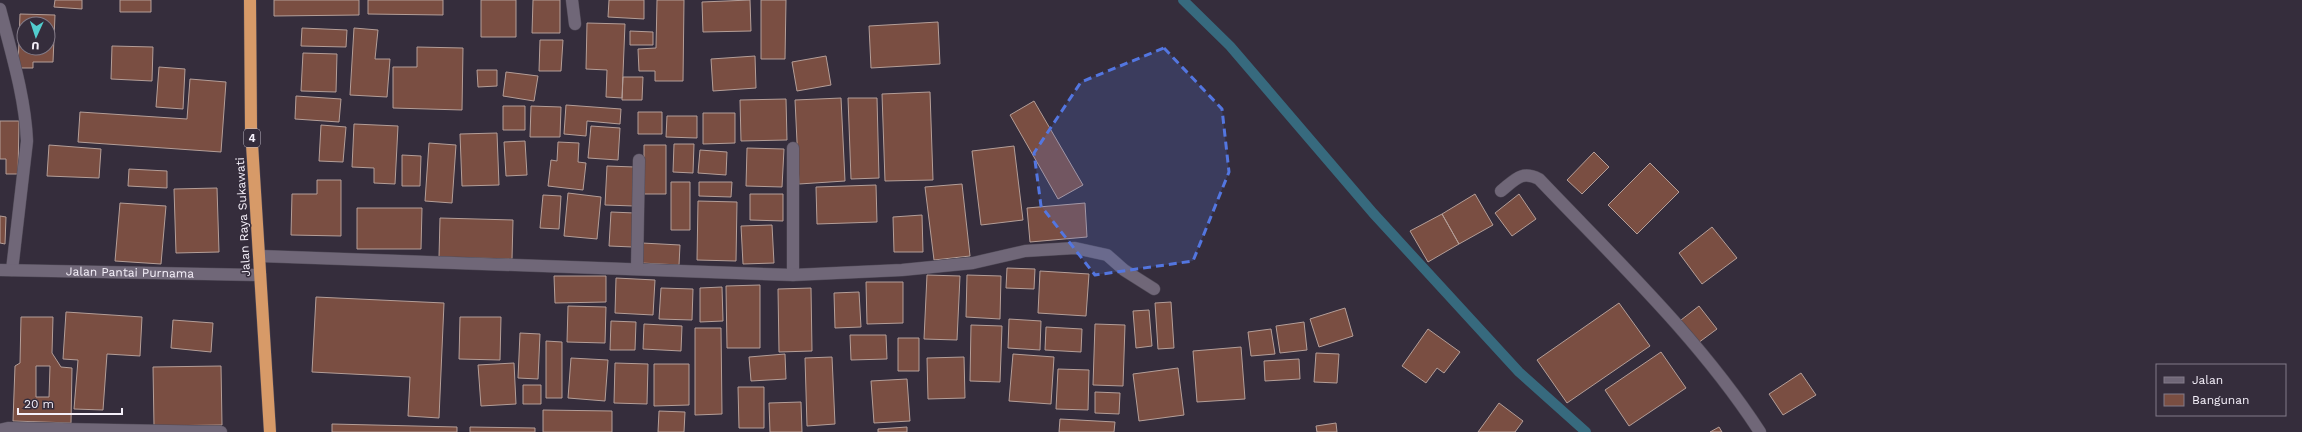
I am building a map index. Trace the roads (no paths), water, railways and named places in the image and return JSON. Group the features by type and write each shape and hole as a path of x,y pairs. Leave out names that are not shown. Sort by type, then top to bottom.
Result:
{"highway":[{"name":"Jalan Raya Sukawati","path":"250,0 251,128 270,432"}],"street":[{"path":"572,0 575,24"},
{"path":"0,9 24,104 27,141 6,270"},
{"path":"793,148 793,275"},
{"path":"637,269 639,160"},
{"path":"1501,191 1519,177 1530,174 1539,179 1676,322 1745,409 1760,432"},
{"path":"260,256 793,275 902,270 966,264 1026,251 1075,248 1108,255 1124,270 1154,289"},
{"name":"Jalan Pantai Purnama","path":"6,270 260,275"},
{"path":"0,430 8,428 221,432"}],"waterway":[{"path":"1183,0 1230,46 1373,213 1519,372 1586,432"}]}
